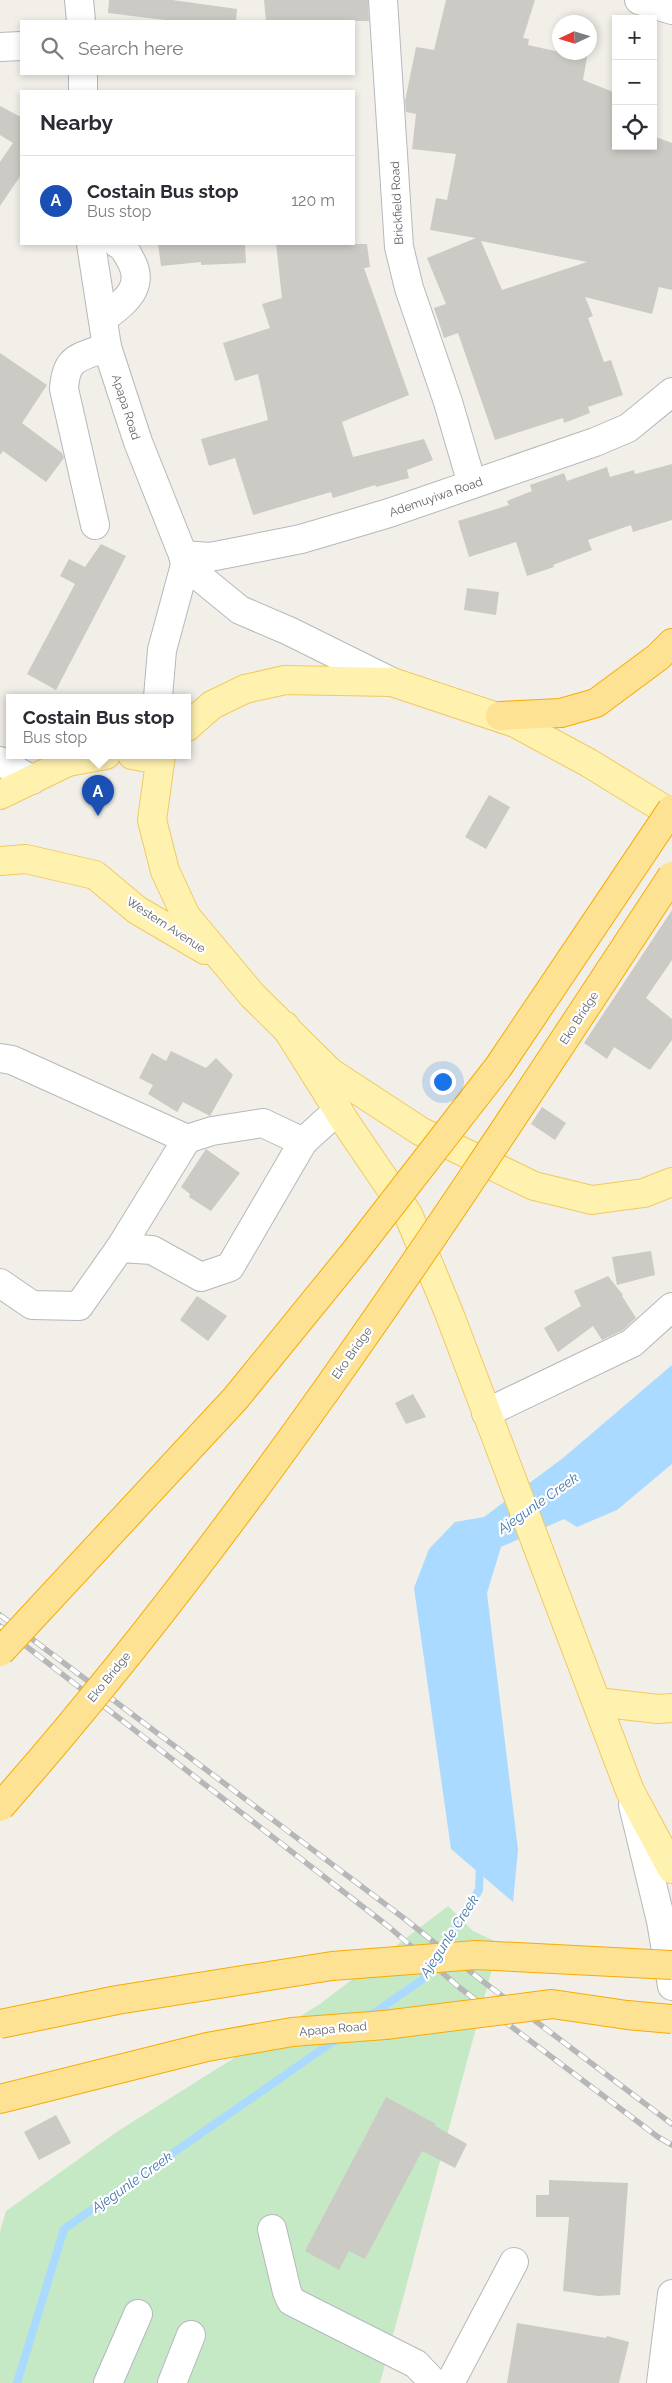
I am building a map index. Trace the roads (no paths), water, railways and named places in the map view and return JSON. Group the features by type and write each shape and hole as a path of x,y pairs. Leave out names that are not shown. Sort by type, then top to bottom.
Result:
{"highway":[{"path":"500,716 561,713 596,704 658,656 672,642"},
{"path":"0,1652 234,1399 353,1254 499,1066 672,809"},
{"name":"Eko Bridge","path":"0,1807 48,1752 260,1484 393,1296 672,876"},
{"path":"0,2024 118,2000 332,1966 476,1955 672,1965"},
{"name":"Apapa Road","path":"0,2099 207,2047 292,2032 385,2024 552,2004 627,2016 672,2019"}],"main road":[{"path":"191,724 212,705 245,689 285,680 392,682 500,716 588,763 672,814"},
{"path":"0,795 68,762 84,759"},
{"path":"160,759 152,820 165,871 186,916 220,960 252,995 330,1072 420,1131 534,1186 592,1200 644,1193 672,1182"},
{"name":"Western Avenue","path":"0,861 26,859 95,875 137,910 220,960"},
{"path":"285,1026 338,1110 408,1214 449,1313 541,1561 630,1791 672,1870"},
{"path":"597,1702 658,1709 672,1708"}],"street":[{"path":"79,0 81,20"},
{"name":"Brickfield Road","path":"383,0 399,247 409,288 448,402 472,484"},
{"path":"639,0 672,10"},
{"path":"0,47 20,46"},
{"path":"83,75 83,90"},
{"name":"Apapa Road","path":"91,245 107,347 138,442 184,560 240,610 290,631 392,682"},
{"path":"103,319 128,299 133,290 135,274 132,262 122,245"},
{"path":"95,525 64,389 65,371 73,361 107,347"},
{"name":"Ademuyiwa Road","path":"184,560 210,557 301,538 389,513 594,442 628,428 672,392"},
{"path":"158,694 162,650 184,560"},
{"path":"0,761 32,780"},
{"path":"0,1058 12,1060 187,1139"},
{"path":"120,1248 152,1250 201,1277 230,1268 303,1142 338,1110"},
{"path":"0,1284 32,1305 78,1306 120,1248 187,1139 212,1131 263,1123 303,1142"},
{"path":"486,1413 632,1343 672,1307"},
{"path":"630,1791 661,1921 672,1986"},
{"path":"272,2229 287,2292 291,2300 416,2364 434,2383"},
{"path":"450,2383 514,2262"},
{"path":"660,2383 672,2294"},
{"path":"108,2383 138,2314"},
{"path":"172,2383 192,2336"}],"water":[{"path":"672,1365 672,1464 617,1510 577,1527 564,1519 501,1547 487,1593 518,1850 513,1902 451,1849 414,1588 429,1549 455,1522 484,1517 563,1458"}],"waterway":[{"name":"Ajegunle Creek","path":"441,1950 479,1890 480,1863"},
{"name":"Ajegunle Creek","path":"368,2017 422,1980 432,1964"},
{"name":"Ajegunle Creek","path":"17,2383 64,2229 338,2038"}],"railway":[{"path":"0,1615 405,1919 481,1980 672,2124"},
{"path":"0,1626 389,1927 460,1988 658,2137 672,2145"}],"place":[{"name":"Costain Bus stop","path":"98,816"}]}
